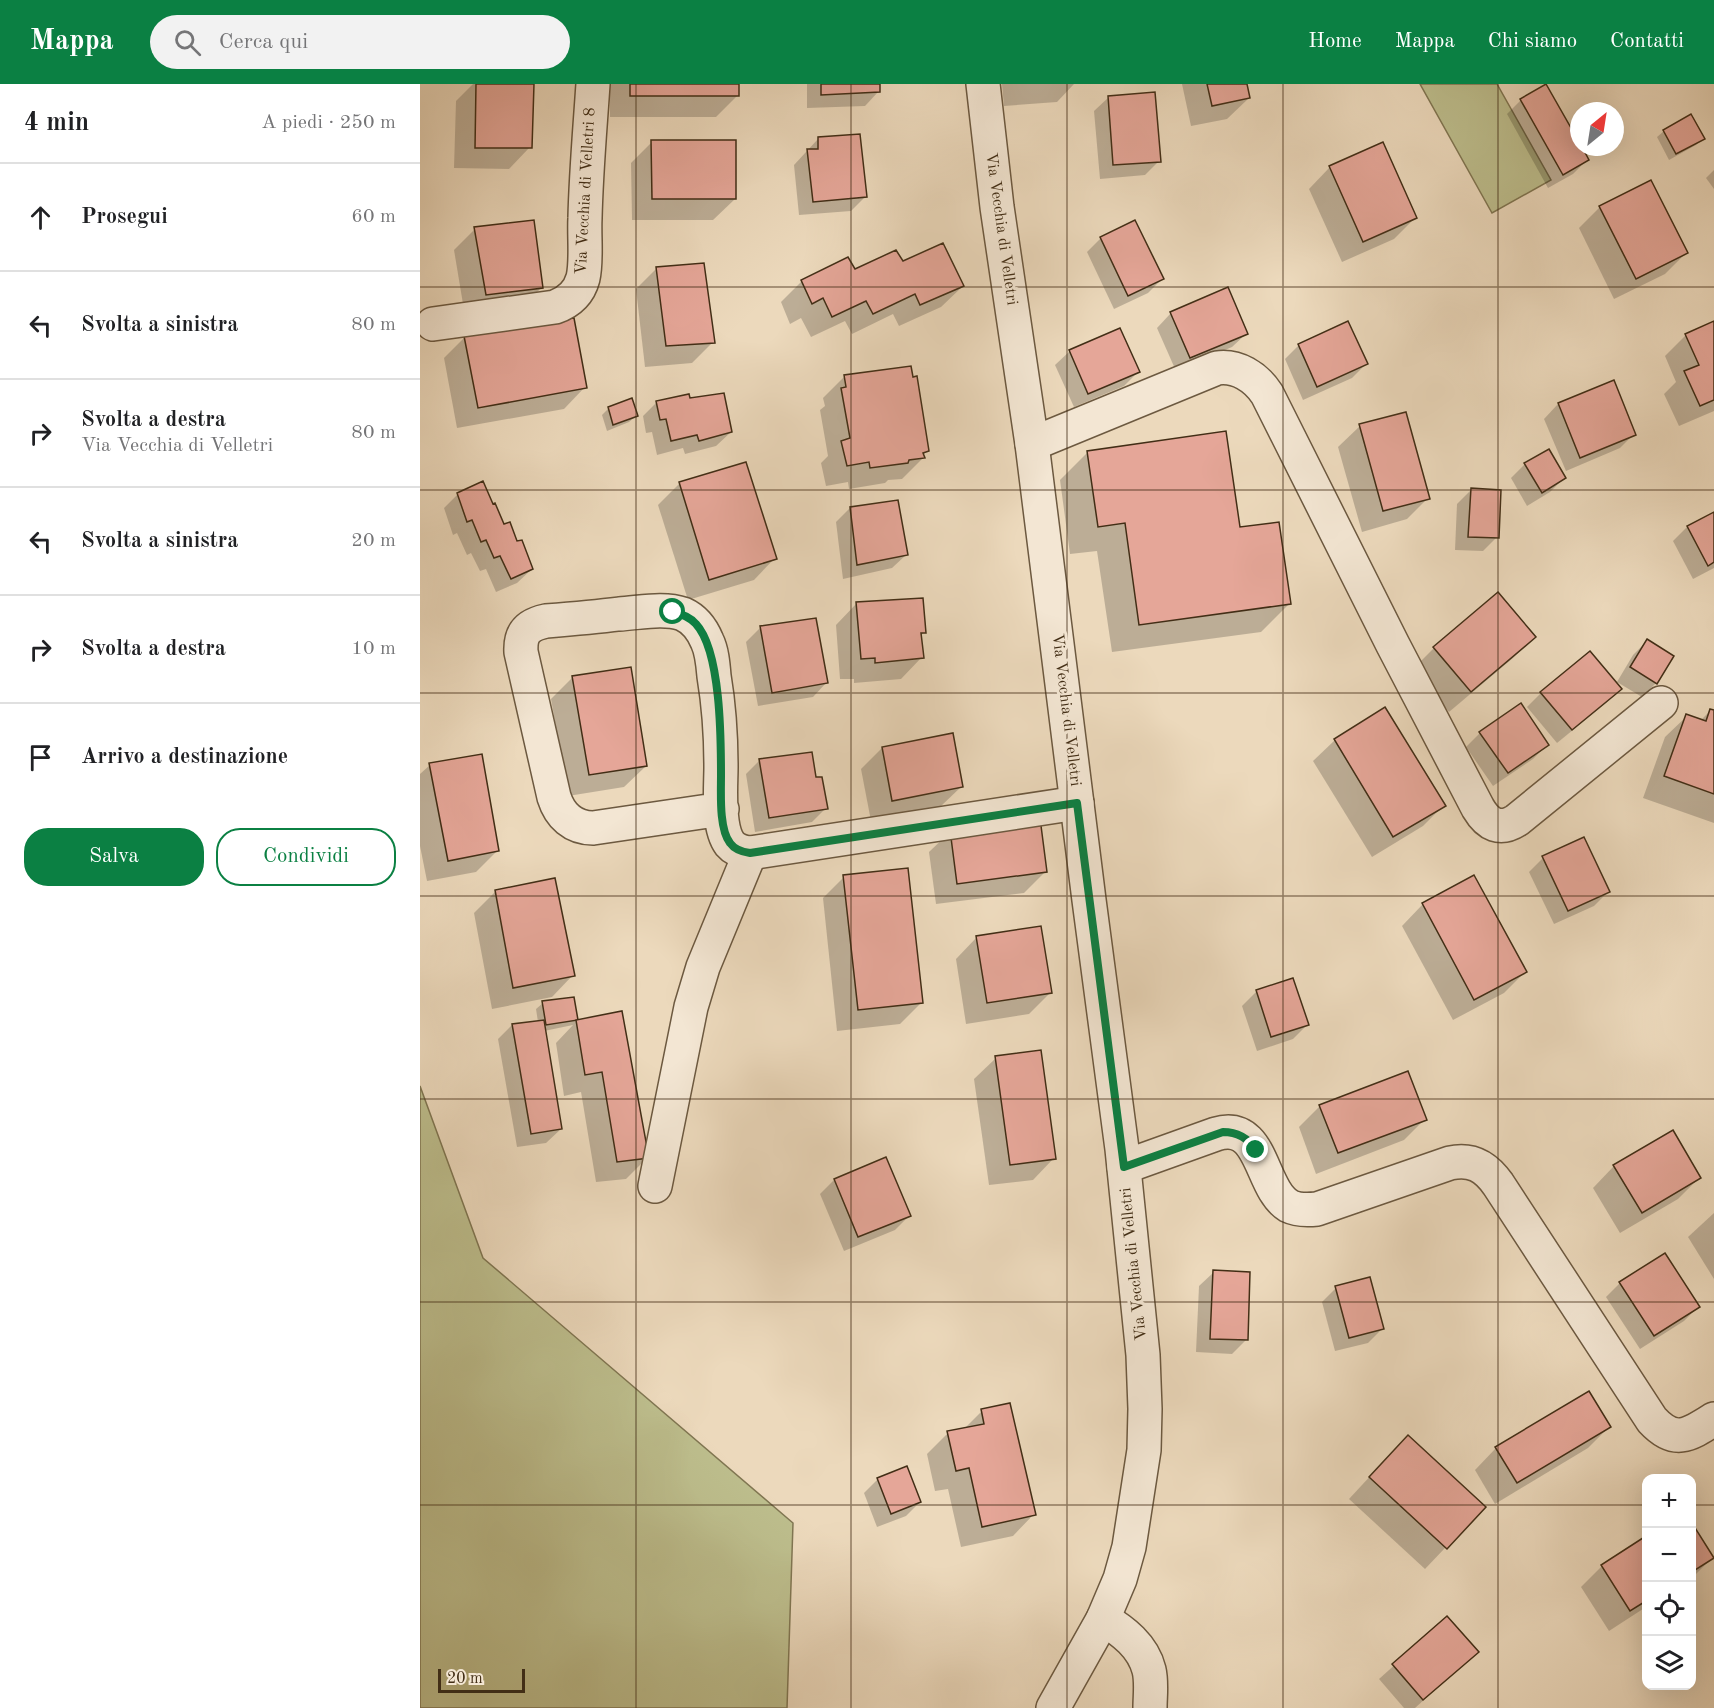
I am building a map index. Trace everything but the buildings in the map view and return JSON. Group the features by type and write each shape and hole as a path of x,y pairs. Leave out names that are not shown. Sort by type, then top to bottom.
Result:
{"street":[{"name":"Via Vecchia di Velletri 8","path":"433,324 555,307 567,302 576,292 584,271 593,84"},
{"name":"Via Vecchia di Velletri","path":"983,84 994,184 1032,444 1124,1167 1143,1355 1145,1430 1142,1468 1130,1547 1120,1579 1103,1619 1053,1708"},
{"path":"1032,444 1217,368 1233,369 1258,382 1478,808 1482,815 1496,826 1504,827 1517,820 1661,703"},
{"path":"722,808 593,828 575,825 568,820 556,803 551,786 521,652 520,642 524,633 530,627 546,621 662,610 691,619 704,634 711,654 718,702 724,829 730,844 742,852 750,853 1077,803"},
{"path":"655,1186 692,1007 703,967 750,853"},
{"path":"1124,1167 1215,1134 1231,1132 1252,1144 1275,1191 1282,1199 1290,1206 1308,1210 1317,1209 1450,1163 1466,1161 1474,1163 1484,1168 1498,1184 1652,1420 1669,1434 1678,1436 1688,1435 1714,1419"},
{"path":"1103,1619 1125,1634 1142,1653 1150,1672 1150,1708"}],"green space":[{"path":"1420,84 1497,84 1551,180 1492,213"},
{"path":"420,1086 483,1258 793,1523 787,1708 420,1708"}],"route":[{"path":"673,612 691,619 704,634 708,643 718,702 724,829 730,844 742,852 750,853 1077,803 1124,1167 1223,1132 1238,1134 1252,1144 1256,1150"}]}
